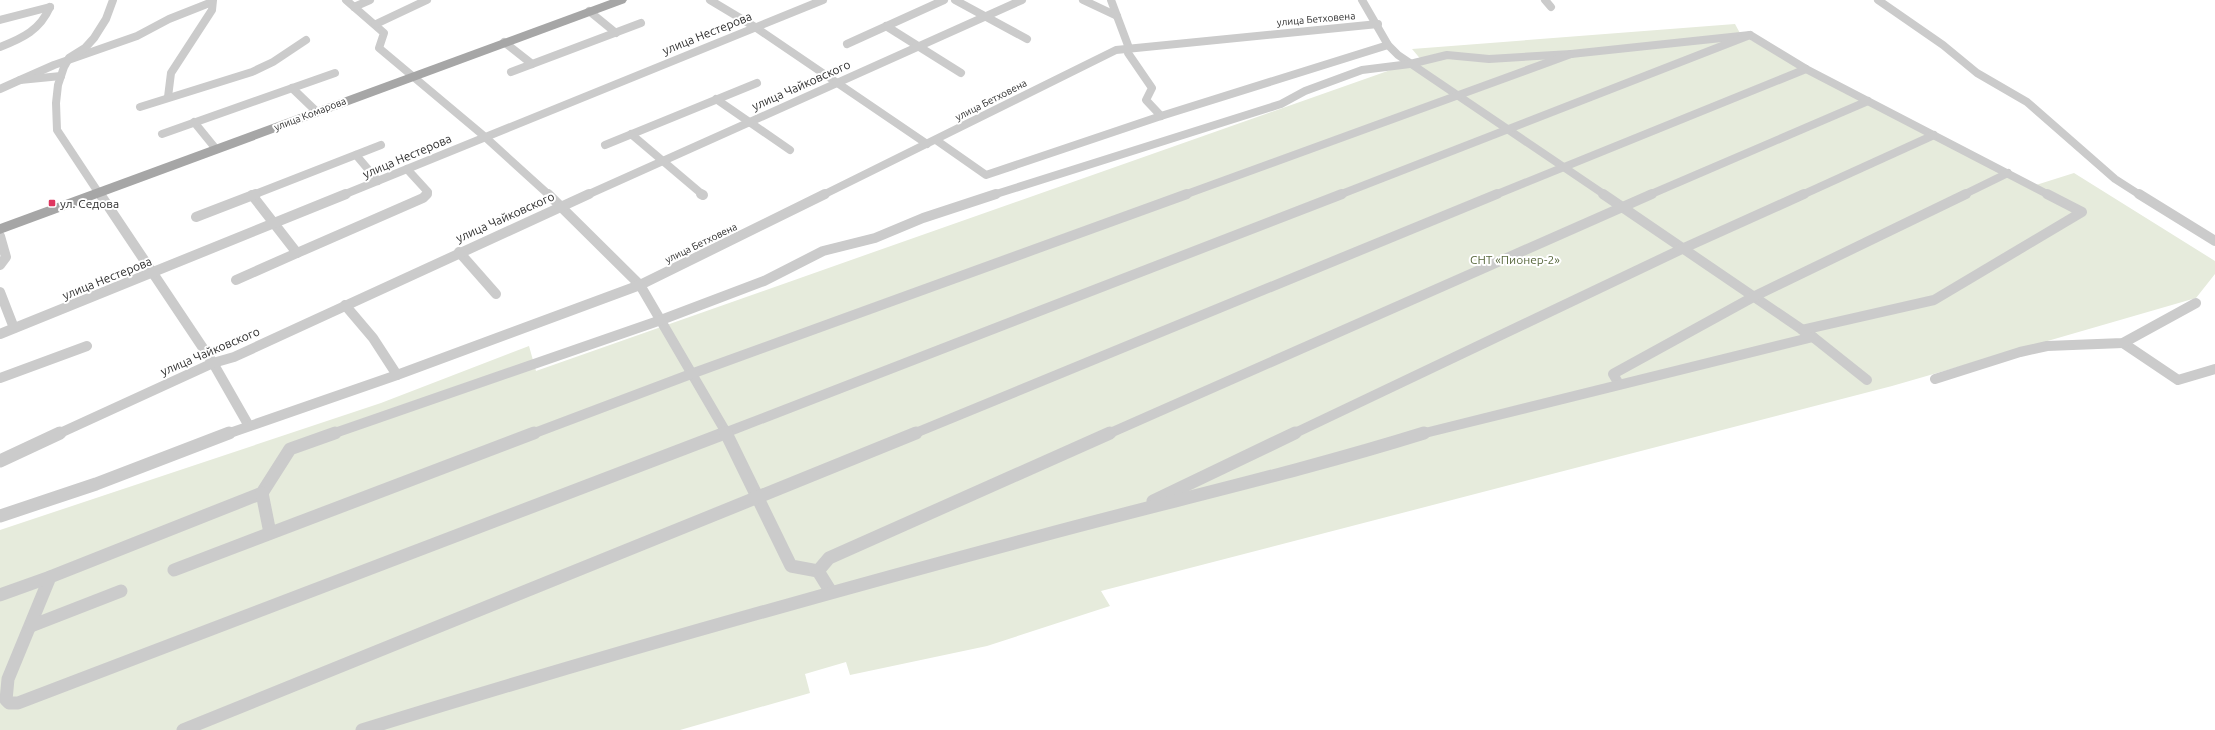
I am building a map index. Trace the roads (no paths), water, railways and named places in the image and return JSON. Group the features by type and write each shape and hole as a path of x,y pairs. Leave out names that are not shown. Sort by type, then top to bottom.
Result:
{"main road":[{"name":"улица Комарова","path":"0,229 413,75 621,0"}],"street":[{"path":"113,0 111,8 93,40 68,60 61,76 55,102 57,130 100,192 213,363 249,426"},
{"path":"346,0 376,24 384,33 379,48 484,136 562,206 640,286 726,433 791,566 818,571 831,592"},
{"path":"354,7 370,0"},
{"path":"376,24 427,0"},
{"path":"710,0 755,27 838,83 986,175 1161,116 1388,45"},
{"name":"улица Нестерова","path":"0,334 378,181 484,136 823,0"},
{"path":"847,44 944,0"},
{"path":"955,0 1027,39"},
{"name":"улица Чайковского","path":"0,461 213,363 234,356 459,252 1022,0"},
{"path":"1083,0 1117,16"},
{"path":"1111,0 1129,48 1128,54 1152,88 1151,93 1146,100 1161,116"},
{"path":"1362,0 1378,24 1392,51 1813,336 1867,380"},
{"path":"1545,0 1551,7"},
{"path":"1878,0 1942,45 1977,73 2026,102 2115,179 2215,241"},
{"path":"0,89 68,60 137,36 168,20 212,1 212,10 171,72 168,97"},
{"path":"0,20 50,7 43,23 32,33 0,47"},
{"path":"589,11 616,33"},
{"path":"511,72 641,23"},
{"name":"улица Бетховена","path":"0,516 96,484 249,426 397,375 640,286 1116,50 1378,24"},
{"path":"886,26 961,73"},
{"path":"50,576 31,626 8,679 6,700 9,703 18,703 726,433 1750,35"},
{"path":"0,595 262,493 290,449 661,320 764,281 823,252 875,238 922,218 1052,175 1142,149 1281,104 1305,91 1362,70 1410,64 1447,55 1489,59 1571,54 1750,35 1806,69 2082,212 1934,300 1802,330"},
{"path":"140,107 168,97 218,84 268,64 306,40"},
{"path":"504,42 532,64"},
{"path":"174,570 691,374 1571,54"},
{"path":"183,730 759,498 1562,167 1806,69"},
{"path":"162,134 335,72"},
{"path":"20,80 61,76"},
{"path":"605,145 757,82"},
{"path":"292,88 317,112"},
{"path":"716,99 790,150"},
{"path":"818,571 829,558 1623,206 1868,101"},
{"path":"194,122 216,149"},
{"path":"632,134 703,195"},
{"path":"1133,511 1684,248 1934,135"},
{"path":"196,217 381,145"},
{"path":"356,155 378,181"},
{"path":"236,280 423,198 428,192 407,169"},
{"path":"1619,384 1613,374 1755,296 2008,173"},
{"path":"252,196 275,223 297,253"},
{"path":"0,236 6,257 0,265"},
{"path":"459,252 496,294"},
{"path":"0,292 14,328"},
{"path":"1935,379 2020,352 2047,346 2123,343 2196,303"},
{"path":"345,305 373,338 397,375"},
{"path":"362,730 537,676 831,592 1133,511 1364,452 1438,429 1813,336"},
{"path":"2123,343 2178,380 2215,369"},
{"path":"0,378 87,346"},
{"path":"262,493 270,533"},
{"path":"31,626 121,591"}],"place":[{"name":"ул. Седова","path":"52,203"}],"park label":[{"name":"СНТ «Пионер-2»","path":"1515,259"}]}
